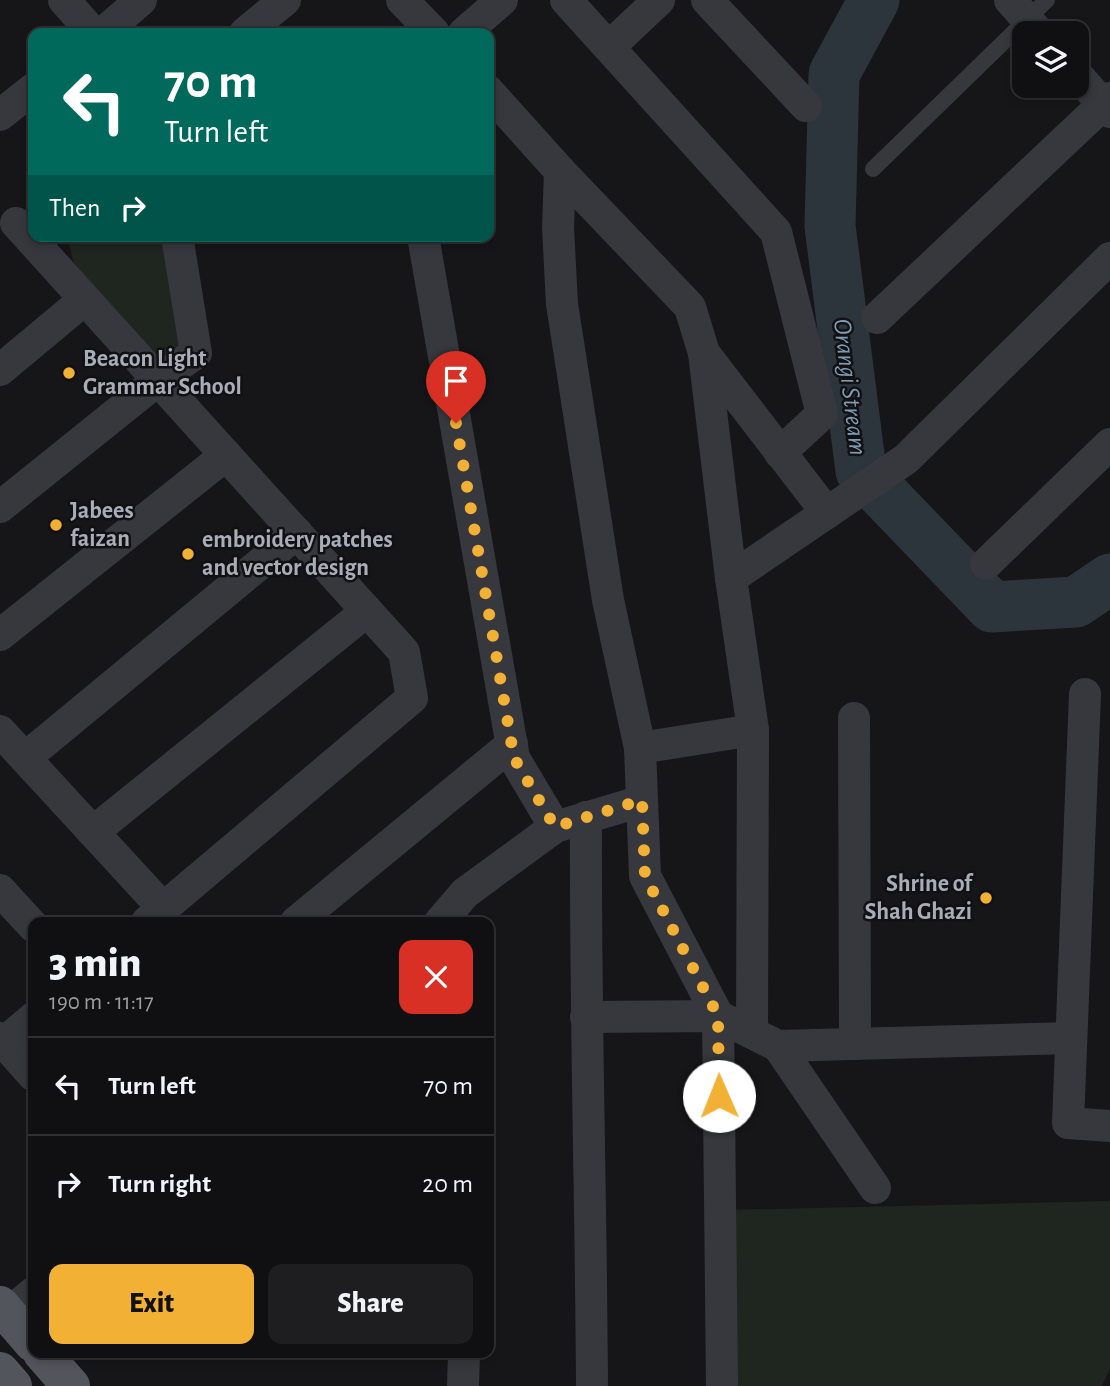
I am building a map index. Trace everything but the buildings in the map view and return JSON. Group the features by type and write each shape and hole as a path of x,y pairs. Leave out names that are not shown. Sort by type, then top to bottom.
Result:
{"main road":[{"path":"14,1304 28,1333"},
{"path":"46,1358 71,1386"},
{"path":"0,1371 13,1386"}],"street":[{"path":"64,0 89,28"},
{"path":"109,28 141,0"},
{"path":"251,28 285,0"},
{"path":"401,0 429,28"},
{"path":"470,28 502,0"},
{"path":"566,0 776,232 822,414 780,453"},
{"path":"609,47 659,0"},
{"path":"707,0 806,106"},
{"path":"877,318 1108,105 1089,87"},
{"path":"0,115 28,93"},
{"path":"494,98 690,307 704,353 752,730 765,1039 875,1188"},
{"path":"561,171 558,228 562,304 608,600 640,748 645,876 718,1016 722,1386"},
{"path":"16,223 28,237"},
{"path":"0,731 93,832 155,915 412,698 404,652 33,242"},
{"path":"0,507 158,380 196,353 178,242"},
{"path":"424,242 514,758 555,827"},
{"path":"731,578 906,459 1110,258"},
{"path":"0,370 84,300"},
{"path":"704,353 828,512"},
{"path":"986,564 1110,444"},
{"path":"0,635 226,455"},
{"path":"25,758 297,533"},
{"path":"93,832 367,611"},
{"path":"1085,694 1068,1123 1110,1126"},
{"path":"855,718 855,1044"},
{"path":"640,748 752,730"},
{"path":"302,917 512,744"},
{"path":"444,917 465,893 555,827 642,800"},
{"path":"586,817 586,1017 592,1386"},
{"path":"0,890 28,921"},
{"path":"586,1017 718,1016 765,1039 855,1044 1071,1038"},
{"path":"28,1022 2,1041 28,1070"},
{"path":"463,1386 464,1358"}],"lane":[{"path":"873,169 1031,13"}],"shaded area":[{"path":"68,242 167,242 184,344 157,363 74,264"},
{"path":"1110,1201 1110,1369 1102,1386 729,1386 725,1210"}],"waterway":[{"name":"Orangi Stream","path":"874,0 834,74 830,226 861,471 992,607 1076,602 1110,579"}],"place":[{"name":"Beacon Light Grammar School","path":"69,373"},
{"name":"Jabees faizan","path":"56,525"},
{"name":"embroidery patches and vector design","path":"188,554"},
{"name":"Shrine of Shah Ghazi","path":"986,898"}],"route":[{"path":"456,423 514,758 555,827 642,800 645,876 718,1016 719,1096"}]}
